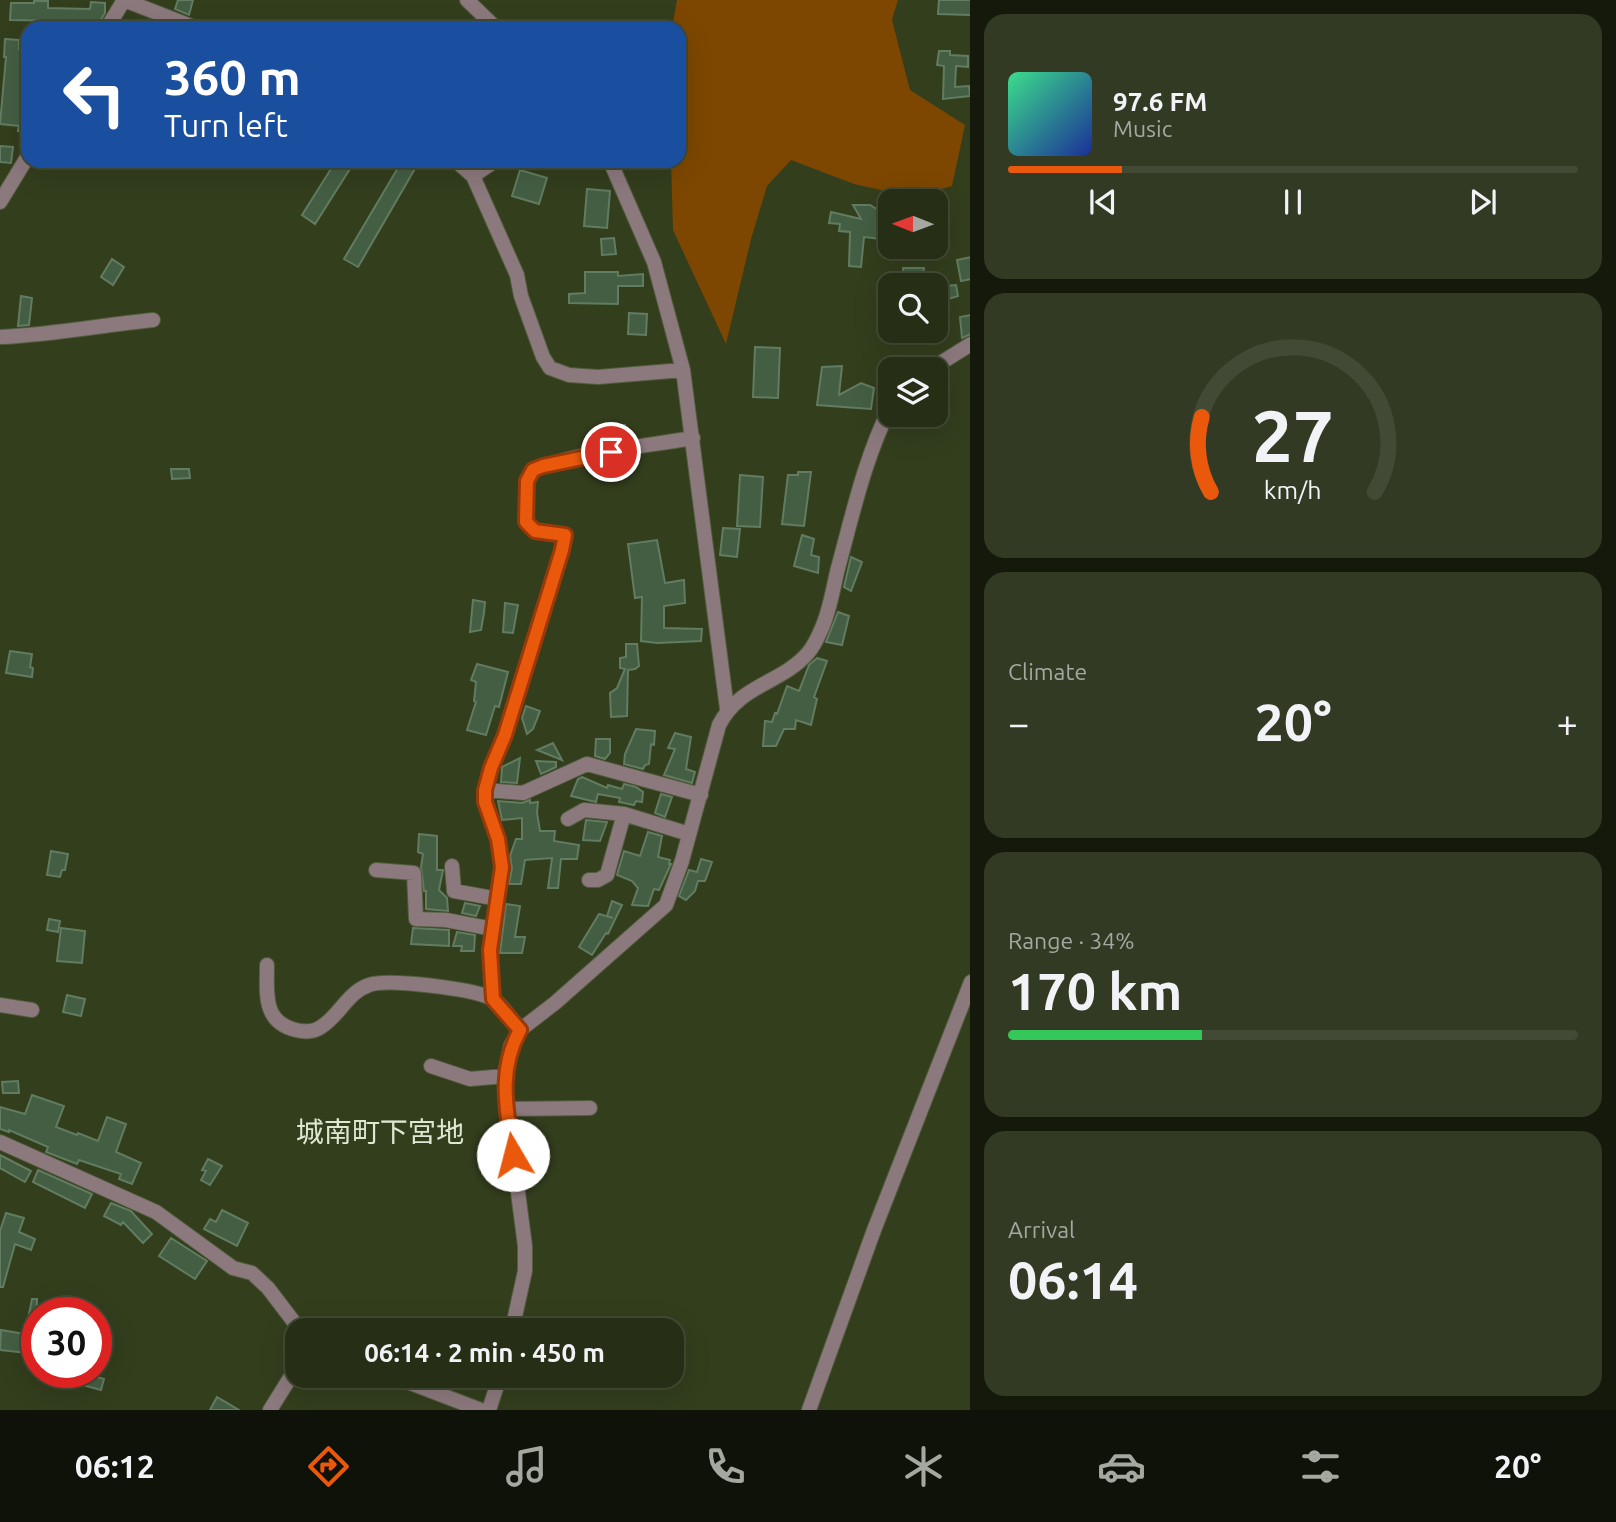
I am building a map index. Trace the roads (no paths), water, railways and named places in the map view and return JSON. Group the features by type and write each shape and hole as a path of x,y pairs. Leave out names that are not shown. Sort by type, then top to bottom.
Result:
{"street":[{"path":"111,21 124,0 178,21"},
{"path":"467,0 489,21"},
{"path":"0,202 21,168"},
{"path":"464,168 473,176 517,275 521,296 543,358 550,368 569,375 598,377 683,370"},
{"path":"473,176 485,168"},
{"path":"613,168 654,261 683,370 727,709"},
{"path":"0,337 30,336 59,330 153,320"},
{"path":"948,358 970,344"},
{"path":"515,1318 525,1271 526,1245 507,1109 505,1076 511,1045 520,1030 555,1003 666,905 701,795 719,725 727,709 797,663 809,652 823,627 865,467 882,427"},
{"path":"520,1030 493,999 490,950 502,867 498,839 485,802 485,790 505,735 565,535 535,531 526,522 527,481 533,470 584,456 693,438"},
{"path":"485,790 523,793 587,764 701,795"},
{"path":"568,819 583,810 624,814 689,834"},
{"path":"589,880 598,880 607,875 624,814"},
{"path":"452,866 454,891 498,899"},
{"path":"376,870 414,873 416,919 446,920 493,929"},
{"path":"267,965 267,999 271,1014 283,1027 304,1032 321,1028 356,992 371,984 421,985 493,999"},
{"path":"809,1410 874,1230 970,982"},
{"path":"0,1005 32,1010"},
{"path":"431,1066 470,1079 505,1076"},
{"path":"507,1109 590,1108"},
{"path":"0,1142 156,1212 233,1268 252,1273 268,1288 291,1318"},
{"path":"270,1410 285,1386"},
{"path":"423,1388 481,1410"},
{"path":"489,1410 496,1388"}],"district":[{"name":"城南町下宮地","path":"380,1131"}]}
